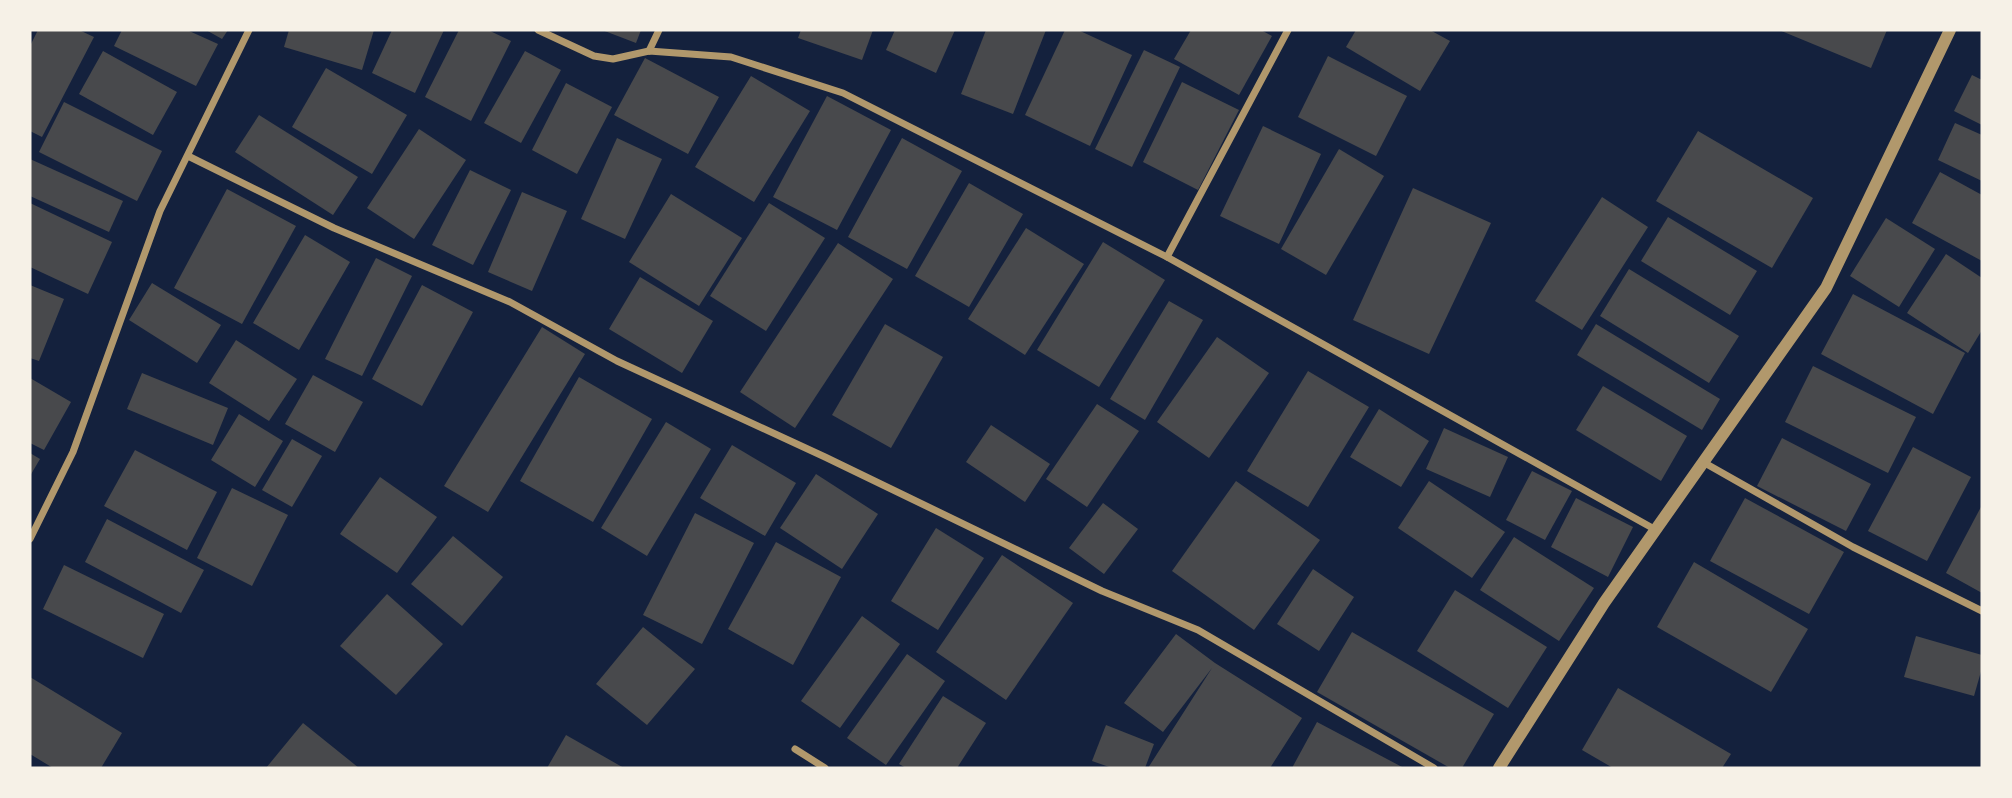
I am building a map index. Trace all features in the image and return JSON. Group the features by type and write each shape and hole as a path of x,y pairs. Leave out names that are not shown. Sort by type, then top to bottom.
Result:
{"street":[{"path":"30,540 73,452 160,211 249,30"},
{"path":"538,30 594,55 613,60 649,51 731,57 843,93 1167,257 1656,530"},
{"path":"649,51 659,30"},
{"path":"1167,257 1288,30"},
{"path":"1499,768 1604,603 1826,288 1950,30"},
{"path":"188,156 334,228 510,302 617,360 825,457 1102,592 1199,630 1434,768"},
{"path":"1703,462 1853,547 1982,611"},
{"path":"795,749 824,768"}],"building":[{"path":"38,30 79,30 94,37 42,137 30,131 30,46"},
{"path":"122,30 187,30 218,44 196,86 114,46"},
{"path":"206,30 228,30 222,39"},
{"path":"289,30 374,30 362,70 284,47"},
{"path":"392,30 444,30 415,93 372,73"},
{"path":"459,30 488,30 511,41 471,121 425,97"},
{"path":"602,30 641,30 636,43"},
{"path":"801,30 873,30 862,60 798,38"},
{"path":"895,30 955,30 936,73 886,50"},
{"path":"986,30 1046,30 1013,114 961,94"},
{"path":"1065,30 1078,30 1132,55 1090,146 1025,115"},
{"path":"1191,30 1261,30 1272,36 1239,95 1174,59"},
{"path":"1356,30 1430,30 1450,41 1420,91 1346,47"},
{"path":"1779,30 1887,30 1871,68"},
{"path":"1144,50 1180,67 1132,167 1095,149"},
{"path":"103,51 177,92 153,135 79,94"},
{"path":"525,51 561,70 521,143 484,123"},
{"path":"1328,56 1407,96 1376,156 1298,117"},
{"path":"645,58 719,97 688,154 614,115"},
{"path":"326,68 407,115 372,174 292,127"},
{"path":"1972,75 1982,80 1982,125 1954,111"},
{"path":"751,76 810,111 754,202 695,167"},
{"path":"1182,82 1239,110 1198,190 1143,162"},
{"path":"566,83 612,107 577,174 532,150"},
{"path":"827,96 891,130 837,230 773,197"},
{"path":"64,102 162,151 137,201 39,152"},
{"path":"259,115 358,177 333,215 235,152"},
{"path":"1955,123 1982,135 1982,181 1938,160"},
{"path":"1263,126 1321,154 1279,244 1220,216"},
{"path":"419,129 466,160 414,239 367,208"},
{"path":"1698,131 1813,198 1772,268 1656,201"},
{"path":"617,138 662,159 625,239 581,219"},
{"path":"902,138 962,171 907,269 848,237"},
{"path":"1339,149 1384,176 1326,275 1281,249"},
{"path":"30,159 123,201 109,232 30,196"},
{"path":"470,170 511,190 473,265 432,245"},
{"path":"1940,172 1982,195 1982,261 1912,223"},
{"path":"969,183 1023,214 969,307 915,276"},
{"path":"1413,188 1491,223 1429,354 1353,320"},
{"path":"227,189 296,226 242,324 174,288"},
{"path":"522,192 567,211 532,291 488,272"},
{"path":"671,194 742,238 699,306 629,262"},
{"path":"1602,197 1648,227 1582,330 1535,301"},
{"path":"30,203 112,242 88,294 30,267"},
{"path":"769,203 825,238 766,331 710,296"},
{"path":"1668,217 1757,271 1730,315 1641,261"},
{"path":"1886,218 1935,249 1899,307 1850,276"},
{"path":"1026,228 1084,264 1025,355 968,319"},
{"path":"305,235 350,262 299,350 253,323"},
{"path":"1103,242 1165,280 1099,387 1037,350"},
{"path":"838,243 893,279 795,428 740,392"},
{"path":"1946,254 1982,278 1982,330 1968,353 1907,313"},
{"path":"376,258 412,276 362,376 325,359"},
{"path":"1629,269 1739,336 1709,383 1600,316"},
{"path":"640,277 713,321 682,373 609,329"},
{"path":"152,283 221,325 197,363 129,320"},
{"path":"30,285 64,299 39,361 30,358"},
{"path":"422,285 473,312 422,406 372,379"},
{"path":"1853,294 1965,353 1933,414 1821,354"},
{"path":"1169,301 1203,320 1145,420 1110,399"},
{"path":"885,324 943,357 891,448 832,415"},
{"path":"1596,324 1720,399 1702,430 1577,355"},
{"path":"542,327 585,354 488,512 444,486"},
{"path":"1217,337 1269,373 1209,458 1157,422"},
{"path":"236,340 297,379 269,421 209,383"},
{"path":"1813,366 1916,417 1888,473 1785,422"},
{"path":"1308,371 1369,407 1308,507 1247,471"},
{"path":"142,373 228,408 213,445 127,409"},
{"path":"313,375 363,402 335,452 285,424"},
{"path":"579,377 652,419 593,522 520,481"},
{"path":"30,378 71,402 44,450 30,443"},
{"path":"1603,386 1687,436 1661,481 1576,430"},
{"path":"1097,404 1139,431 1087,507 1046,479"},
{"path":"1379,409 1429,441 1401,487 1350,457"},
{"path":"239,414 283,441 255,487 211,460"},
{"path":"666,422 711,449 647,556 601,528"},
{"path":"991,425 1050,464 1025,502 966,462"},
{"path":"1444,428 1508,457 1490,497 1426,469"},
{"path":"1782,438 1871,484 1846,531 1757,486"},
{"path":"292,439 322,456 292,507 262,490"},
{"path":"732,445 796,483 765,536 700,498"},
{"path":"1913,447 1971,477 1927,561 1868,531"},
{"path":"135,450 217,492 187,550 104,506"},
{"path":"30,453 40,459 30,476"},
{"path":"1532,471 1572,491 1545,540 1506,520"},
{"path":"816,474 878,514 842,569 780,528"},
{"path":"380,477 437,517 397,573 340,534"},
{"path":"1236,481 1320,540 1254,630 1172,571"},
{"path":"1429,481 1505,532 1472,578 1398,528"},
{"path":"232,488 288,515 252,586 197,558"},
{"path":"1576,498 1633,527 1608,577 1551,547"},
{"path":"1745,498 1844,552 1809,614 1710,561"},
{"path":"1103,503 1138,529 1104,574 1069,548"},
{"path":"1982,505 1982,593 1946,573"},
{"path":"695,513 754,543 702,644 643,615"},
{"path":"107,519 204,570 181,613 85,562"},
{"path":"936,528 984,558 938,630 891,601"},
{"path":"453,536 503,577 462,626 411,584"},
{"path":"1514,537 1594,588 1559,641 1480,590"},
{"path":"776,542 841,577 793,665 728,629"},
{"path":"1002,555 1073,603 1006,700 936,652"},
{"path":"1694,562 1808,629 1771,692 1657,627"},
{"path":"64,565 164,614 143,658 43,609"},
{"path":"1313,569 1354,597 1319,651 1277,624"},
{"path":"1455,590 1547,647 1508,708 1417,651"},
{"path":"387,594 443,644 396,695 340,646"},
{"path":"862,616 900,644 840,728 801,701"},
{"path":"643,627 695,669 647,725 596,684"},
{"path":"1352,632 1494,714 1462,768 1450,768 1317,692"},
{"path":"1176,634 1215,663 1302,718 1270,768 1148,768 1212,668 1163,732 1124,703"},
{"path":"1916,636 1982,655 1982,668 1974,696 1904,677"},
{"path":"907,654 945,681 886,765 847,738"},
{"path":"30,677 122,733 101,768 53,768 30,754"},
{"path":"1618,688 1731,754 1722,768 1613,768 1582,750"},
{"path":"943,696 986,723 957,768 906,768 899,764"},
{"path":"1317,722 1404,768 1292,768"},
{"path":"303,723 359,768 266,768"},
{"path":"1106,725 1154,744 1145,768 1112,768 1092,761"},
{"path":"566,735 624,768 547,768"}]}
